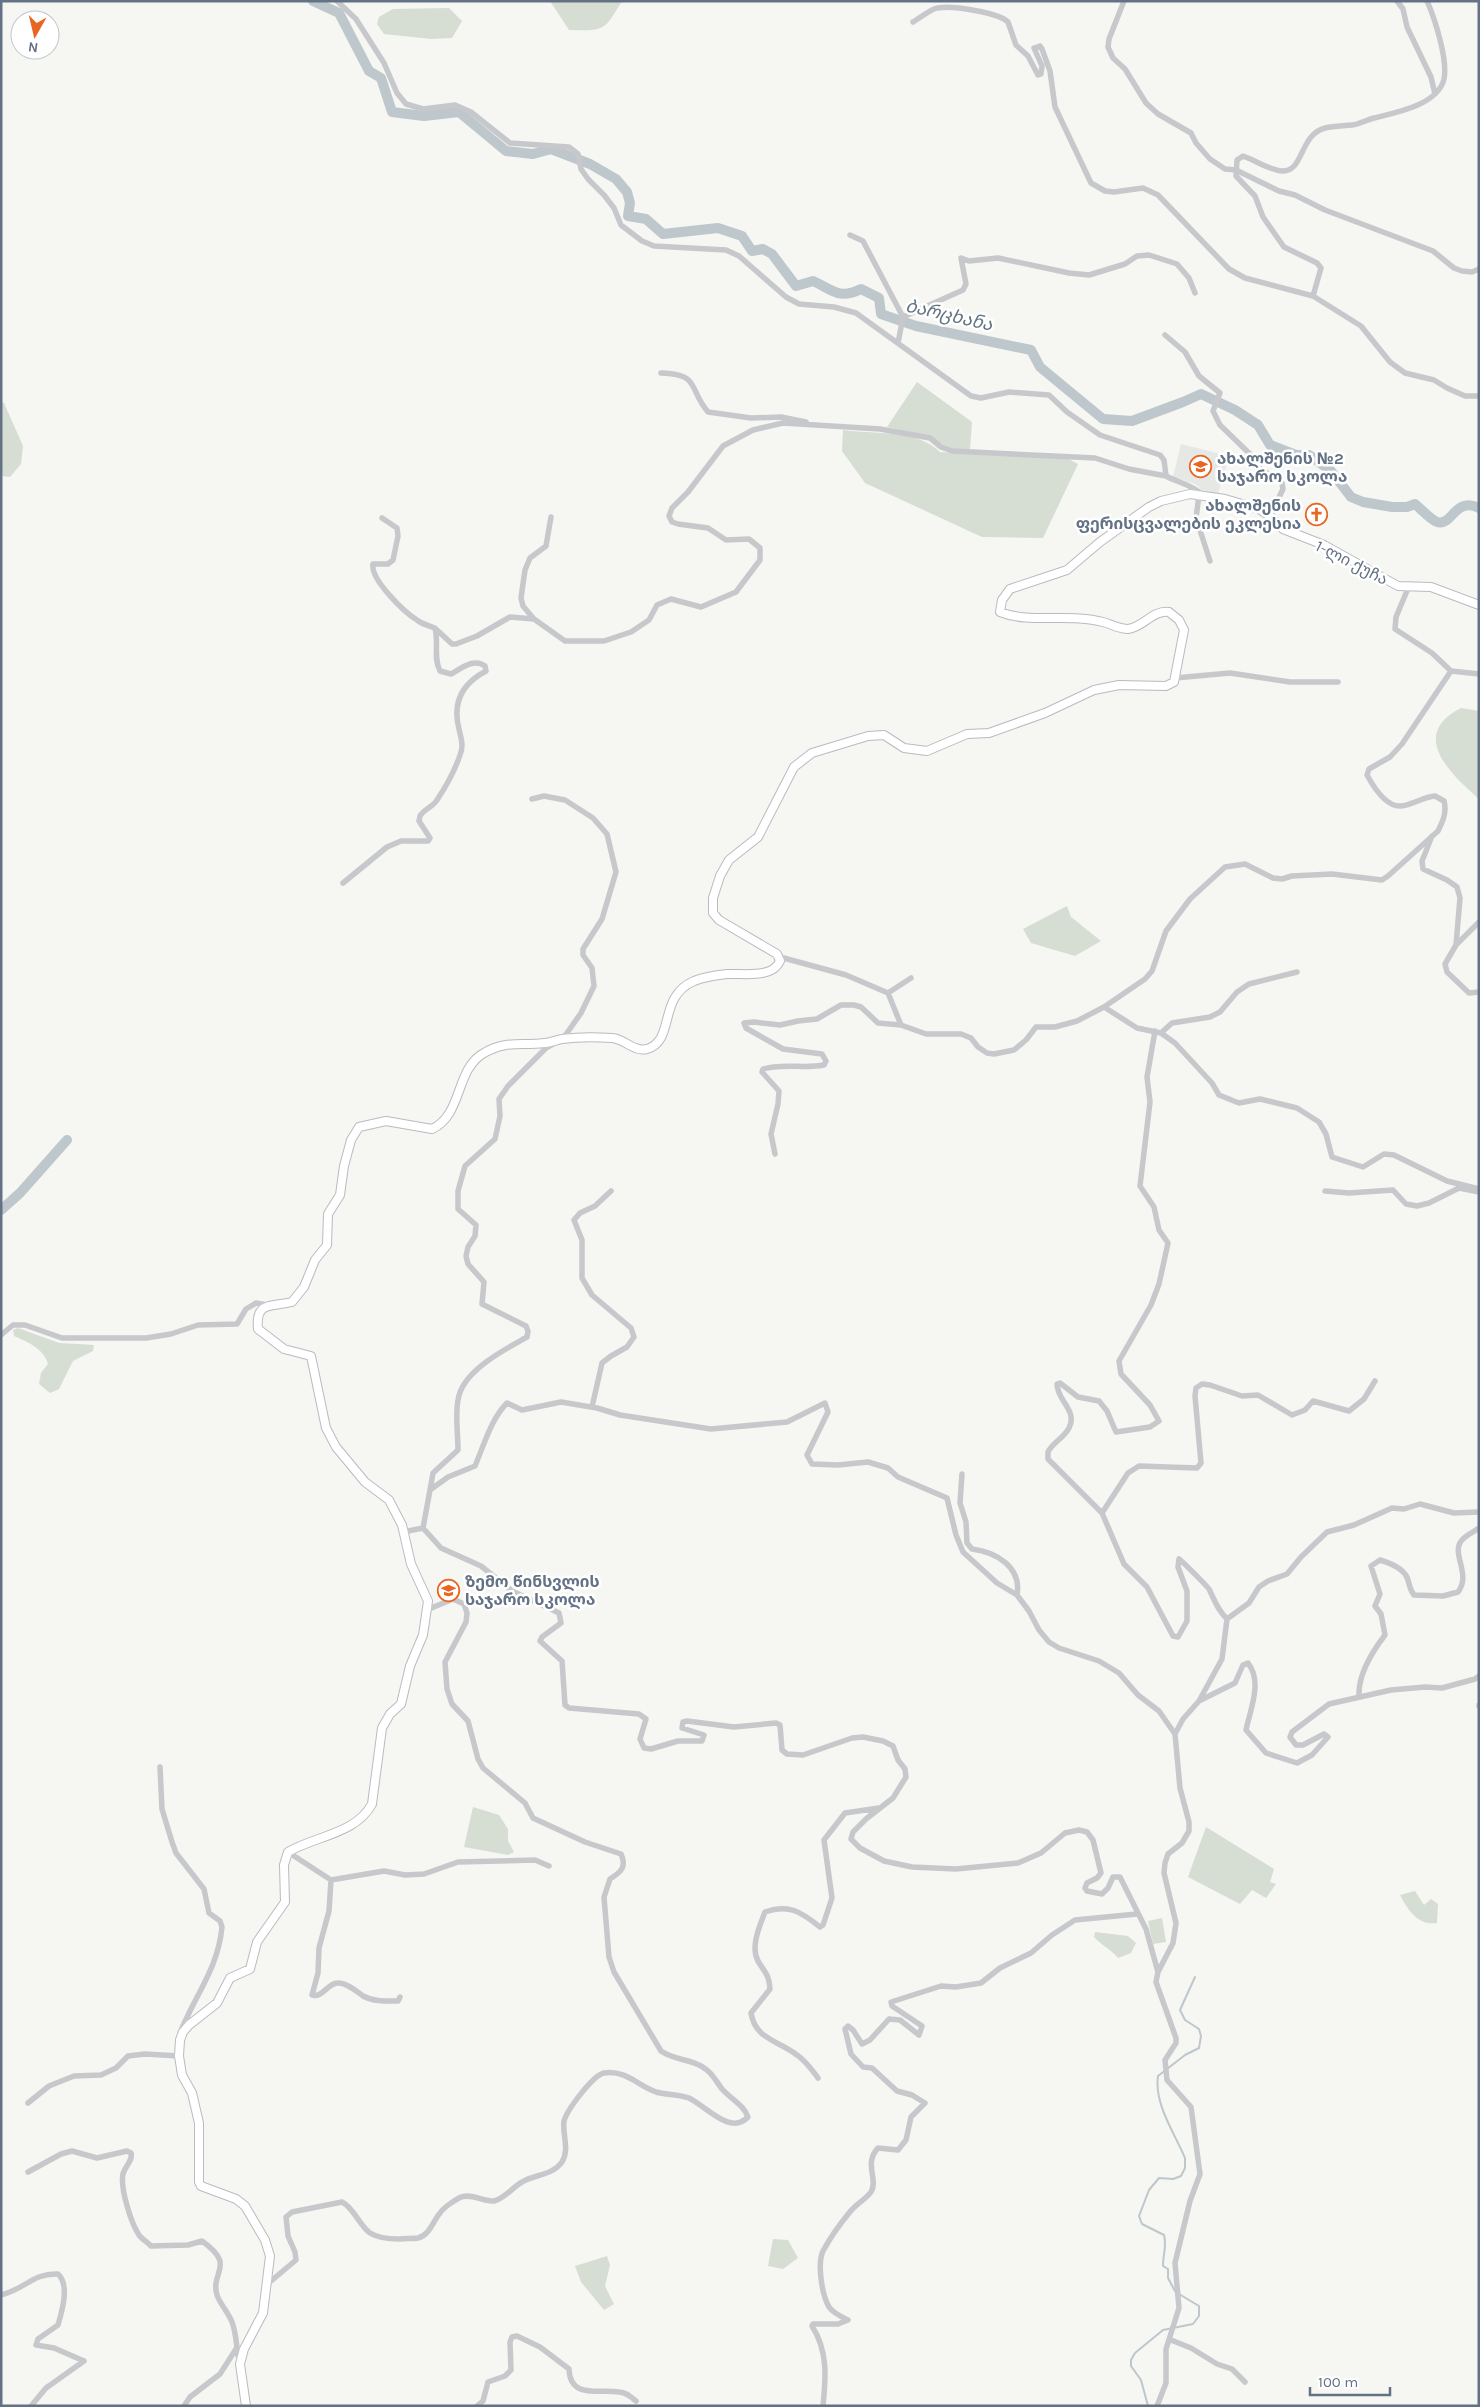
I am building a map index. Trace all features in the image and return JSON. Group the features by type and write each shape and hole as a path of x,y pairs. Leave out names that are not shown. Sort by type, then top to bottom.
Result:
{"street":[{"path":"337,1 356,19 384,63 397,93 406,104 423,109 455,105 471,112 510,143 569,147 578,154 581,169 588,180 609,201 621,225 642,241 654,246 726,250 739,256 786,297 799,304 834,307 856,313 971,396 991,397 1001,392 1049,396 1067,412 1100,435 1160,455 1164,460 1166,476"},
{"path":"1124,1 1108,47 1113,58 1125,69 1146,102 1158,114 1191,133 1196,143 1210,159 1225,169 1236,170 1279,191 1295,195 1325,210 1433,251 1454,268 1472,272 1479,269"},
{"path":"1397,1 1403,9 1406,27 1431,77 1435,94"},
{"path":"1313,296 1321,268 1317,263 1284,247 1264,217 1254,196 1236,176 1237,160 1243,156 1271,168 1288,170 1294,167 1310,136 1323,128 1352,125 1405,112 1435,94 1444,79 1445,68 1438,32 1427,1"},
{"path":"913,22 932,10 940,8 966,10 1004,19 1008,22 1016,46 1028,56 1038,75 1041,74 1042,66 1034,48 1037,46 1042,49 1050,71 1055,107 1091,183 1104,191 1114,192 1143,188 1150,190 1158,195 1229,270 1245,278 1313,296 1361,326 1390,362 1405,372 1434,380 1465,396 1479,396"},
{"path":"850,236 863,241 903,318 898,344"},
{"path":"903,318 964,290 966,284 961,258 969,261 998,258 1069,273 1089,275 1126,264 1137,256 1149,255 1177,264 1189,278 1195,293"},
{"path":"1165,335 1185,352 1199,376 1220,393 1213,412 1220,425 1252,456 1258,467 1282,483 1283,489 1270,516"},
{"path":"661,373 685,376 692,382 708,412 751,418 781,417 798,419 811,424"},
{"path":"551,517 546,546 530,558 524,570 520,592 524,606 534,619 565,640 604,641 631,632 649,620 657,605 671,599 701,607 736,592 760,560 760,548 749,539 726,540 708,528 672,522 669,516 672,508 723,446 753,430 783,424 811,424 908,433 930,438 941,447 952,451 967,453 1095,458 1129,469 1166,476 1176,482 1195,488 1201,495 1196,518 1210,562"},
{"name":"1-ლი ქუჩა","path":"1175,678 1184,630 1179,620 1169,612 1158,612 1140,626 1125,629 1102,622 1072,617 1006,615 1000,612 1001,606 1010,589 1067,570 1100,542 1149,507 1178,496 1201,495 1259,509 1270,516 1283,529 1324,544 1398,586 1431,587 1479,605"},
{"path":"382,518 397,528 397,546 393,560 388,564 373,564 372,569 390,596 417,620 435,628 452,644 477,636 496,623 510,617 534,619"},
{"path":"1409,586 1396,617 1395,629 1432,653 1450,671 1479,674"},
{"path":"342,883 387,847 401,841 428,842 430,838 419,821 420,816 436,802 461,755 462,744 458,726 458,710 461,692 467,683 486,671 485,666 477,662 468,664 452,674 440,671 436,664 438,643 435,628"},
{"path":"775,1154 771,1134 779,1091 762,1072 762,1069 814,1067 824,1065 826,1061 822,1054 799,1053 778,1047 765,1037 746,1028 744,1023 754,1022 780,1025 798,1020 817,1020 842,1005 848,1005 861,1007 878,1023 901,1025 926,1034 960,1034 972,1038 978,1047 987,1053 994,1054 1014,1050 1026,1040 1036,1026 1064,1025 1104,1008 1144,979 1152,971 1166,931 1190,899 1225,867 1245,864 1273,878 1282,879 1292,876 1332,874 1382,880 1432,835 1443,822 1446,808 1440,798 1427,797 1400,806 1393,805 1374,787 1367,775 1369,769 1390,758 1402,744 1450,671"},
{"path":"901,1025 888,993 846,975 780,957 719,920 713,913 713,898 720,876 729,860 758,837 777,804 794,767 802,759 812,753 873,736 884,736 904,748 927,751 967,734 989,733 1054,710 1094,690 1119,685 1166,686 1174,682 1175,678 1230,673 1290,682 1338,682"},
{"path":"423,1528 433,1473 458,1450 458,1399 465,1382 491,1358 527,1337 528,1331 526,1326 482,1304 484,1282 468,1264 466,1256 468,1247 475,1236 476,1225 458,1209 460,1178 464,1166 495,1139 500,1116 500,1099 508,1086 546,1048 562,1039 581,1014 594,986 592,968 583,955 583,949 602,920 616,872 607,834 593,818 565,800 544,796 532,799"},
{"path":"1432,835 1422,861 1423,869 1434,876 1447,880 1457,887 1460,898 1456,945"},
{"path":"1479,922 1456,945 1445,964 1447,972 1469,993 1479,992"},
{"path":"1,1335 13,1325 24,1325 62,1338 146,1338 171,1334 198,1325 237,1324 246,1309 256,1302 267,1305 292,1302 304,1287 315,1260 327,1245 328,1214 340,1195 349,1149 359,1127 386,1121 432,1129 446,1118 454,1105 471,1065 483,1053 507,1044 545,1043 562,1039 611,1038 622,1040 638,1049 648,1048 657,1044 664,1034 671,1004 687,985 725,974 768,972 776,968 780,957"},
{"path":"1227,1619 1217,1610 1208,1587 1196,1578 1185,1562 1178,1559 1178,1567 1187,1591 1188,1622 1178,1637 1173,1636 1147,1587 1124,1564 1102,1513 1048,1459 1048,1452 1065,1435 1072,1422 1071,1411 1059,1392 1058,1384 1060,1383 1078,1397 1099,1401 1107,1411 1116,1432 1150,1426 1159,1421 1150,1405 1120,1374 1119,1360 1151,1305 1159,1284 1168,1243 1159,1230 1154,1207 1140,1186 1150,1102 1147,1077 1158,1032 1172,1023 1210,1017 1220,1012 1237,992 1249,984 1297,972"},
{"path":"888,993 911,978"},
{"path":"1104,1008 1137,1028 1158,1032 1184,1052 1193,1064 1206,1075 1219,1095 1239,1103 1260,1098 1276,1101 1297,1108 1319,1122 1326,1134 1332,1157 1363,1167 1384,1154 1394,1155 1447,1181 1479,1190"},
{"path":"1325,1191 1349,1193 1393,1190 1406,1204 1417,1206 1429,1204 1459,1188 1479,1190"},
{"path":"592,1407 602,1364 611,1356 627,1347 634,1337 631,1328 592,1295 582,1278 582,1240 574,1220 580,1213 596,1206 611,1190"},
{"path":"180,2040 183,2032 189,2025 217,2002 230,1978 250,1969 257,1942 285,1902 284,1865 288,1852 340,1831 368,1811 372,1804 382,1728 390,1714 401,1704 410,1666 423,1635 429,1609 428,1601 411,1564 402,1532 402,1525 389,1500 365,1482 336,1447 322,1414 311,1356 284,1349 258,1329 257,1318 267,1305"},
{"path":"1102,1513 1128,1473 1138,1466 1198,1468 1201,1463 1195,1396 1196,1388 1202,1384 1242,1396 1258,1395 1292,1414 1305,1410 1314,1401 1349,1411 1364,1399 1375,1381"},
{"path":"430,1490 448,1477 475,1466 490,1430 502,1408 508,1403 522,1410 561,1402 711,1429 787,1422 825,1404 828,1412 807,1455 812,1464 838,1465 868,1462 888,1468 898,1477 947,1498 956,1535 964,1552 997,1583 1017,1594 1039,1630 1049,1642 1059,1648 1099,1661 1119,1673 1138,1695 1159,1711 1174,1734 1180,1788 1190,1822 1189,1831 1182,1843 1168,1854 1164,1864 1164,1873 1176,1923 1172,1943 1158,1972 1156,1982 1176,2038 1176,2043 1165,2060 1166,2075 1172,2087 1191,2107 1200,2169 1175,2263 1179,2297 1176,2325 1166,2349 1166,2383 1157,2406"},
{"path":"962,1474 960,1503 966,1522 967,1543 972,1549 999,1556 1010,1566 1019,1586 1017,1594"},
{"path":"1174,1734 1182,1719 1199,1701 1222,1659 1227,1619 1249,1603 1263,1584 1287,1574 1326,1532 1354,1525 1385,1509 1404,1509 1420,1504 1454,1513 1479,1512"},
{"path":"402,1532 423,1528"},
{"path":"423,1528 441,1548 481,1566 512,1591 559,1613 561,1622 540,1641 562,1661 563,1700 565,1705 569,1708 639,1714 646,1719 640,1739 640,1744 644,1748 651,1749 674,1741 702,1741 704,1735 701,1733 682,1728 683,1722 687,1721 734,1727 776,1723 780,1725 782,1750 787,1754 794,1755 803,1755 852,1738 863,1737 883,1741 893,1746 898,1760 907,1774 893,1798 856,1830 851,1839 860,1848 884,1861 912,1867 956,1868 1018,1863 1041,1853 1065,1832 1079,1830 1087,1832 1093,1840 1101,1873 1097,1878 1087,1883 1085,1888 1087,1891 1102,1894 1108,1888 1113,1877 1120,1877 1146,1929 1158,1972"},
{"path":"1359,1696 1359,1685 1374,1650 1385,1634 1381,1614 1375,1606 1380,1594 1371,1566 1380,1560 1393,1563 1408,1578 1410,1590 1414,1595 1443,1596 1458,1592 1464,1574 1458,1552 1461,1540 1479,1528"},
{"path":"265,2286 296,2260 286,2226 286,2217 292,2212 342,2202 365,2228 377,2236 395,2239 419,2238 433,2225 440,2212 458,2199 468,2195 486,2201 497,2200 522,2182 542,2176 553,2170 562,2162 566,2149 564,2120 589,2082 598,2074 613,2072 626,2075 655,2092 689,2098 721,2120 735,2124 744,2122 748,2117 746,2111 722,2089 715,2076 700,2065 670,2057 661,2051 614,1972 609,1957 604,1897 610,1879 620,1873 624,1867 621,1854 585,1842 533,1818 525,1803 483,1768 478,1759 468,1721 452,1704 447,1689 445,1662 466,1622 467,1613 464,1604 453,1599 429,1609"},
{"path":"1199,1701 1233,1684 1243,1665 1248,1663 1254,1680 1254,1696 1246,1730 1266,1753 1297,1764 1312,1756 1328,1738 1324,1734 1303,1745 1296,1745 1290,1737 1292,1732 1329,1704 1391,1690 1426,1687 1442,1688 1475,1679 1479,1676"},
{"path":"160,1767 162,1809 172,1842 176,1852 204,1889 209,1913 220,1921 222,1927 214,1967 190,2008 179,2036 182,2076 192,2093 199,2123 198,2182 201,2186 236,2199 245,2206 265,2240 270,2256 263,2313 244,2349 240,2364"},
{"path":"818,2078 799,2056 786,2046 765,2037 753,2024 751,2013 770,1989 769,1975 757,1959 755,1946 758,1931 765,1912 780,1907 804,1914 820,1927 823,1925 832,1898 824,1840 845,1813 881,1808"},
{"path":"288,1852 331,1880 384,1871 405,1875 424,1874 458,1862 530,1860 548,1866"},
{"path":"331,1880 329,1911 320,1948 318,1973 312,1995 318,1995 333,1984 340,1983 352,1988 365,1997 378,2001 398,2001 400,1997"},
{"path":"823,2406 824,2352 821,2340 812,2326 813,2324 838,2324 848,2320 829,2306 821,2287 822,2253 857,2203 871,2192 873,2187 870,2167 872,2154 878,2148 898,2150 906,2140 911,2117 926,2103 912,2095 897,2091 872,2068 863,2067 851,2054 845,2029 848,2026 853,2030 862,2044 870,2040 889,2019 900,2020 919,2035 922,2026 892,2006 891,2002 941,1986 956,1987 982,1983 1000,1968 1031,1953 1052,1935 1075,1920 1137,1914"},
{"path":"28,2103 49,2086 74,2076 101,2075 116,2068 128,2056 145,2054 179,2056"},
{"path":"28,2172 61,2154 72,2151 97,2158 128,2151 131,2153 131,2158 124,2170 122,2181 130,2213 137,2231 151,2246 188,2245 202,2242 219,2256 221,2269 216,2288 217,2296 231,2319 235,2330 236,2349 246,2406"},
{"path":"1,2295 25,2286 39,2275 58,2274 62,2278 64,2288 58,2325 38,2339 36,2345 54,2348 84,2361 46,2388 31,2406"},
{"path":"477,2406 483,2400 488,2382 505,2376 511,2370 510,2342 512,2337 516,2336 540,2346 569,2369 569,2379 574,2386 584,2391 625,2393 636,2401"},
{"path":"1170,2340 1191,2348 1217,2364 1232,2368 1245,2382"},
{"path":"184,2406 196,2391 220,2374 236,2349"}],"shaded area":[{"path":"550,1 622,1 607,24 602,27 590,30 569,30"},
{"path":"449,8 462,21 452,38 432,39 384,34 377,24 379,17 393,9"},
{"path":"917,382 972,422 970,449 950,449 932,438 887,427"},
{"path":"1,402 4,403 23,446 21,464 10,477 1,476"},
{"path":"843,430 908,436 931,445 940,452 1067,458 1078,464 1043,538 982,537 865,483 842,451"},
{"name":"ახალშენის №2 საჯარო სკოლა","path":"1181,444 1229,456 1218,494 1202,490 1195,484 1173,477"},
{"path":"1461,708 1479,711 1479,799 1447,766 1436,742 1438,730 1445,719"},
{"path":"1067,906 1071,917 1101,941 1075,956 1031,943 1023,929"},
{"path":"18,1328 59,1343 94,1345 93,1351 73,1361 59,1389 50,1393 39,1384 41,1373 48,1364 46,1359 35,1347 14,1336 13,1330"},
{"path":"473,1807 499,1815 508,1829 508,1841 514,1852 508,1855 464,1847"},
{"path":"1206,1827 1274,1869 1270,1882 1276,1884 1266,1898 1252,1890 1240,1904 1188,1877"},
{"path":"1415,1891 1424,1905 1431,1899 1438,1904 1437,1923 1424,1922 1414,1916 1406,1906 1400,1895"},
{"path":"1162,1918 1166,1942 1153,1944 1148,1921"},
{"path":"1095,1932 1128,1936 1136,1943 1131,1953 1118,1958 1094,1937"},
{"path":"773,2239 788,2240 798,2258 783,2269 768,2266"},
{"path":"607,2256 610,2265 605,2286 614,2304 604,2310 581,2282 575,2266"}],"waterway":[{"name":"ბარცხანა","path":"313,1 339,13 369,71 381,78 392,112 424,116 459,112 506,151 533,154 551,149 590,164 616,179 627,192 630,203 628,216 646,219 663,234 718,228 742,236 752,251 763,249 772,254 796,286 813,281 841,294 861,289 879,298 881,314 916,326 1031,350 1040,367 1103,419 1132,421 1201,394 1235,410 1258,425 1270,445 1296,455 1309,455 1331,471 1351,497 1363,502 1392,507 1407,507 1415,504 1437,522 1447,520 1459,508 1464,506 1471,505 1479,508"},
{"path":"1,1210 20,1193 67,1140"},
{"path":"1175,2291 1168,2278 1168,2269 1163,2266 1164,2235 1142,2224 1139,2216 1149,2190 1159,2178 1173,2179 1181,2176 1185,2168 1185,2158 1166,2118 1159,2097 1158,2076 1185,2055 1199,2048 1201,2036 1199,2029 1185,2020 1180,2010 1195,1977"},
{"path":"1148,2406 1141,2380 1131,2366 1131,2360 1135,2353 1163,2330 1193,2324 1199,2316 1199,2306 1179,2294"}],"place":[{"name":"ახალშენის №2 საჯარო სკოლა","path":"1201,467"},
{"name":"ახალშენის ფერისცვალების ეკლესია","path":"1317,514"},
{"name":"ზემო წინსვლის საჯარო სკოლა","path":"449,1590"}]}
